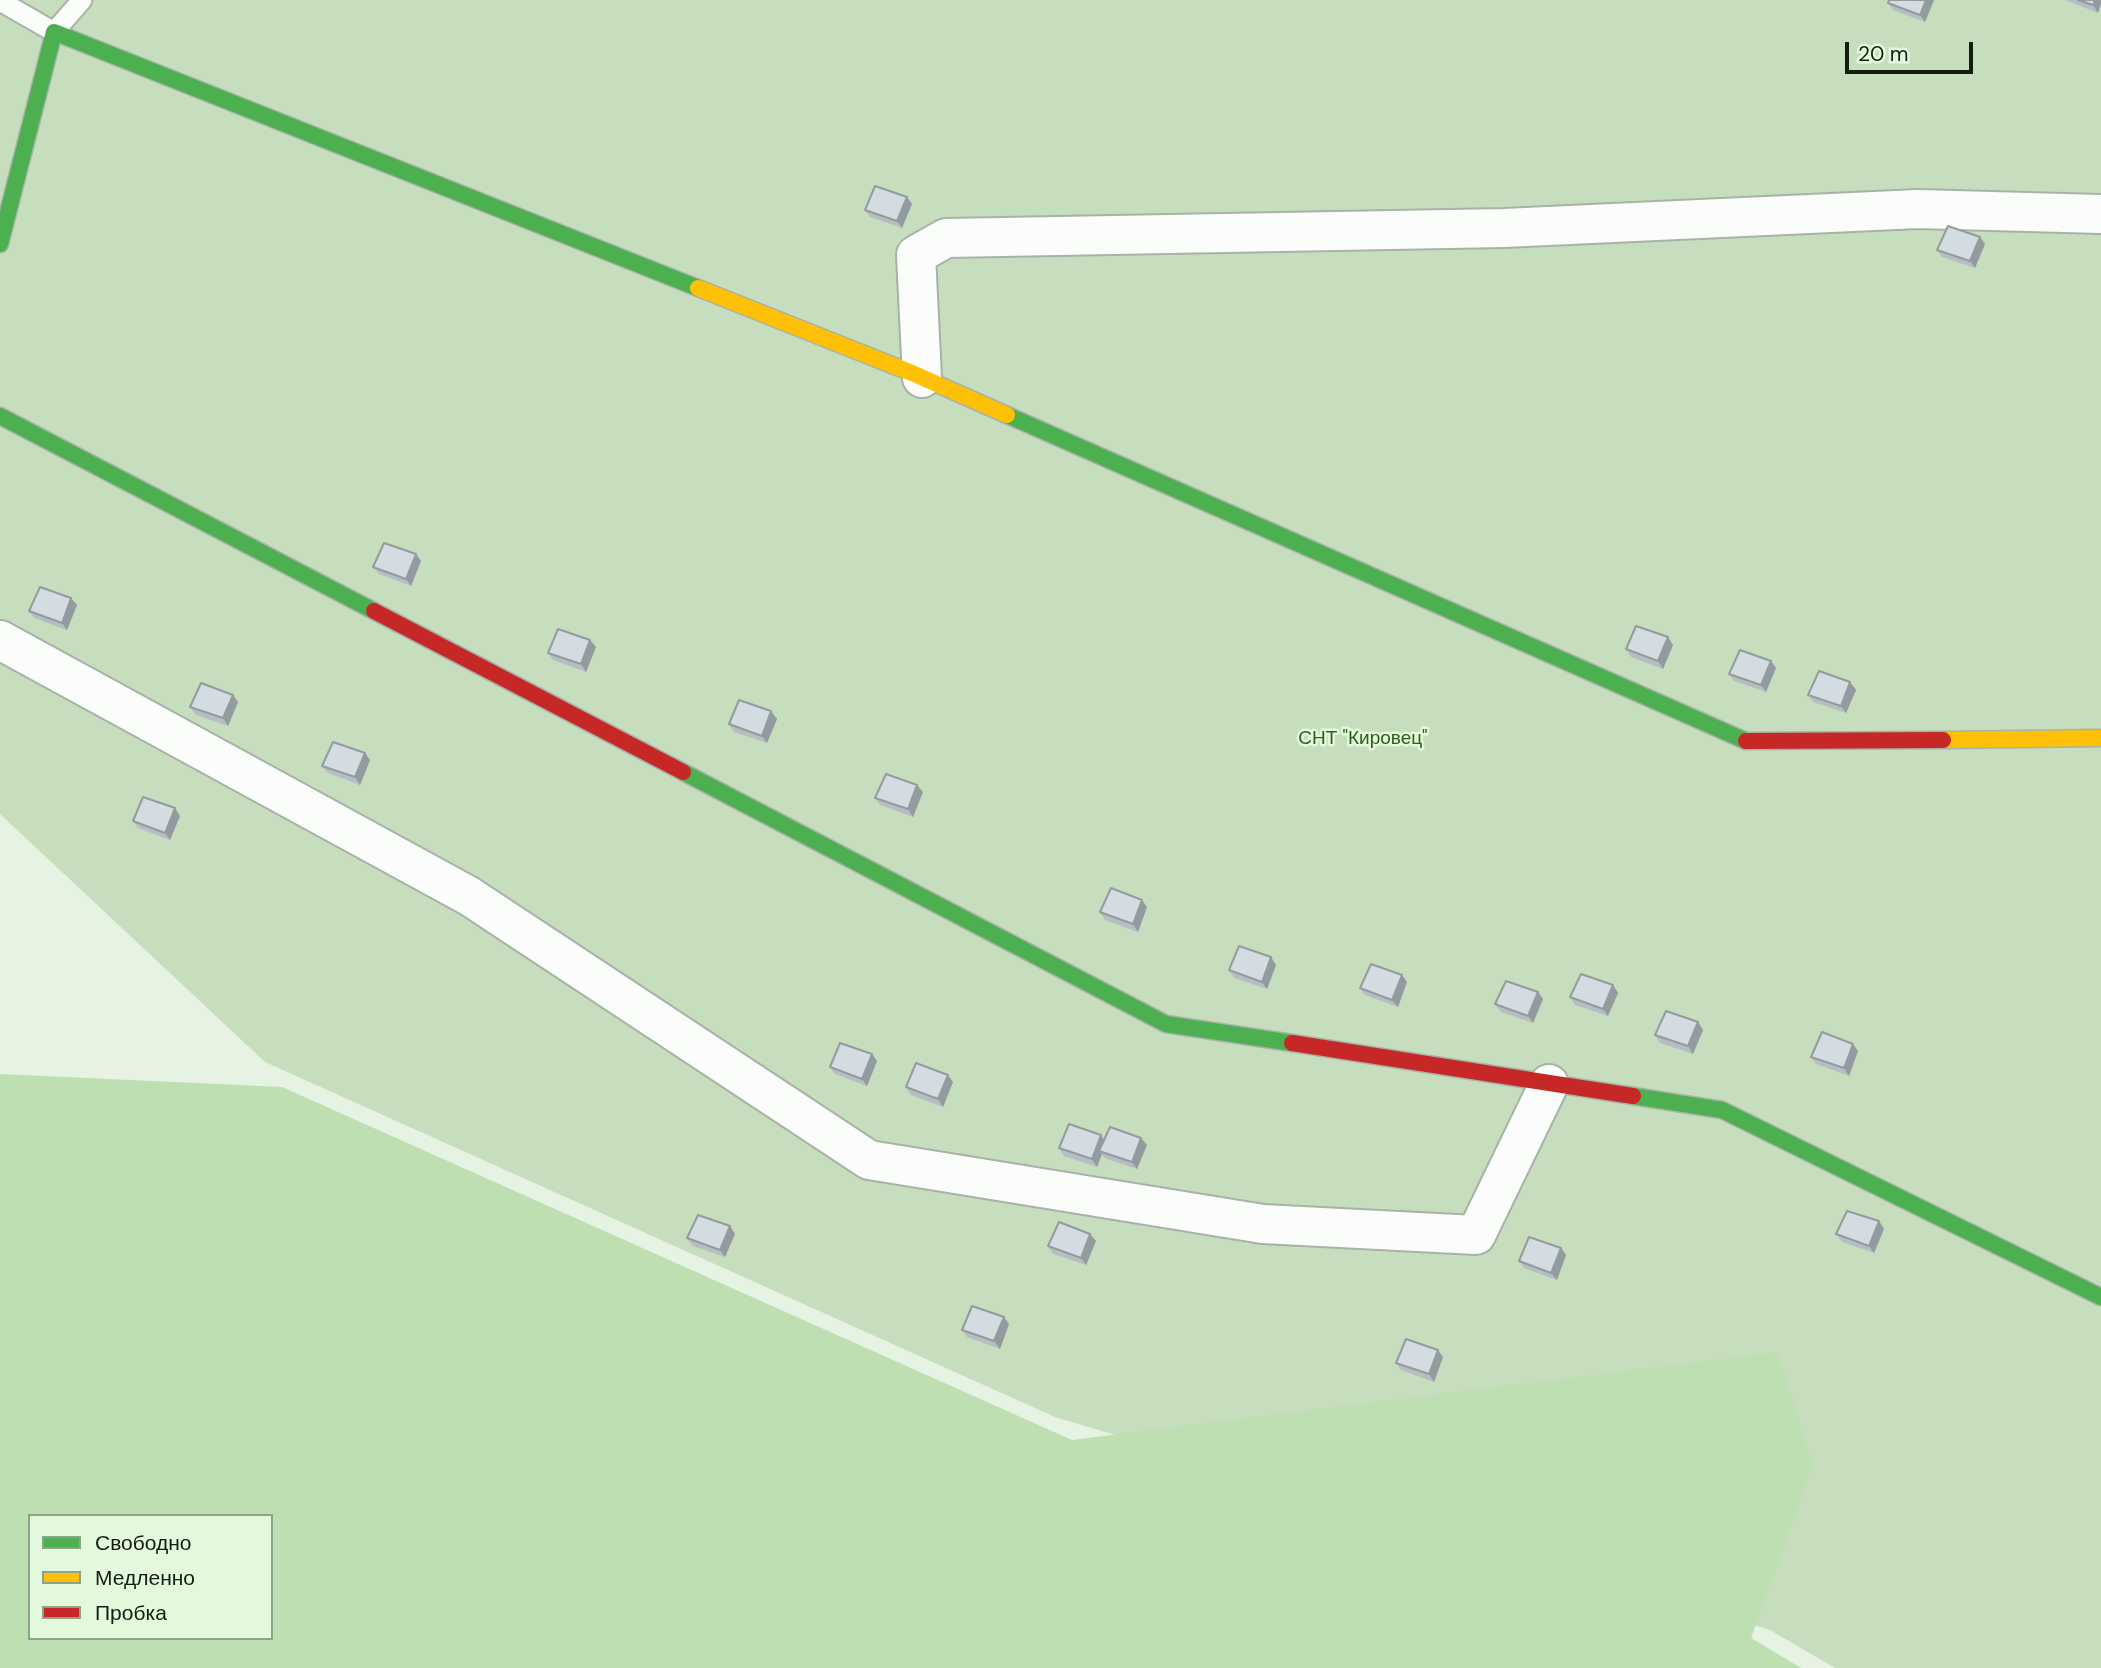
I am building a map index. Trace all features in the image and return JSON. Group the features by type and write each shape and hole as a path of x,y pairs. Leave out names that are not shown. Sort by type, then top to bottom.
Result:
{"street":[{"path":"0,244 54,32 922,378 1749,742 2101,738"},
{"path":"922,378 916,255 946,238 1504,228 1918,209 2101,214"},
{"path":"0,416 1166,1024 1722,1110 2101,1297"},
{"path":"0,640 469,896 869,1160 1263,1224 1476,1235 1549,1083"}],"lane":[{"path":"0,2 54,32 82,0"}],"green space":[{"name":"СНТ \"Кировец\"","path":"0,0 2101,0 2101,1668 1835,1668 1770,1630 1055,1417 265,1062 0,814"},
{"path":"0,1074 282,1087 1072,1440 1777,1352 1813,1465 1751,1638 1801,1668 0,1668"}],"building":[{"path":"1889,0 1926,0 1920,15 1888,3"},
{"path":"2078,0 2095,0 2093,5"},
{"path":"875,186 907,197 897,221 865,210"},
{"path":"1948,226 1980,237 1970,261 1937,250"},
{"path":"384,543 416,554 406,579 373,567"},
{"path":"40,587 71,598 62,623 29,611"},
{"path":"1636,626 1668,637 1658,661 1626,649"},
{"path":"558,629 590,640 581,664 548,653"},
{"path":"1740,650 1771,661 1761,685 1729,674"},
{"path":"1819,671 1850,682 1841,706 1808,695"},
{"path":"201,683 233,695 223,718 190,707"},
{"path":"739,700 771,711 762,736 729,724"},
{"path":"333,742 365,753 355,777 322,766"},
{"path":"886,774 917,785 908,809 875,798"},
{"path":"143,797 175,808 165,833 133,821"},
{"path":"1111,888 1142,900 1133,924 1100,912"},
{"path":"1239,946 1271,957 1262,982 1229,970"},
{"path":"1371,964 1402,975 1392,1000 1360,988"},
{"path":"1581,974 1613,985 1603,1009 1570,997"},
{"path":"1506,981 1538,992 1528,1016 1495,1004"},
{"path":"1666,1011 1698,1022 1688,1046 1655,1035"},
{"path":"1822,1032 1853,1044 1844,1068 1811,1057"},
{"path":"840,1043 872,1054 862,1079 830,1067"},
{"path":"916,1063 948,1075 938,1099 906,1087"},
{"path":"1069,1124 1101,1135 1092,1159 1059,1148"},
{"path":"1110,1127 1141,1138 1132,1162 1099,1151"},
{"path":"1847,1211 1879,1221 1869,1246 1836,1234"},
{"path":"698,1215 730,1226 720,1250 687,1238"},
{"path":"1059,1222 1090,1234 1081,1258 1048,1246"},
{"path":"1529,1237 1561,1248 1551,1273 1519,1261"},
{"path":"972,1306 1004,1317 994,1341 962,1330"},
{"path":"1406,1339 1438,1350 1429,1374 1396,1363"}],"traffic: fast":[{"path":"0,244 54,32 698,288"},
{"path":"1007,415 1746,741"},
{"path":"0,416 374,611"},
{"path":"683,772 1166,1024 1292,1043"},
{"path":"1633,1096 1722,1110 2101,1297"}],"traffic: slow":[{"path":"698,288 912,373 1007,415"},
{"path":"1943,740 2101,738"}],"traffic: jam":[{"path":"374,611 683,772"},
{"path":"1746,741 1943,740"},
{"path":"1292,1043 1633,1096"}]}
